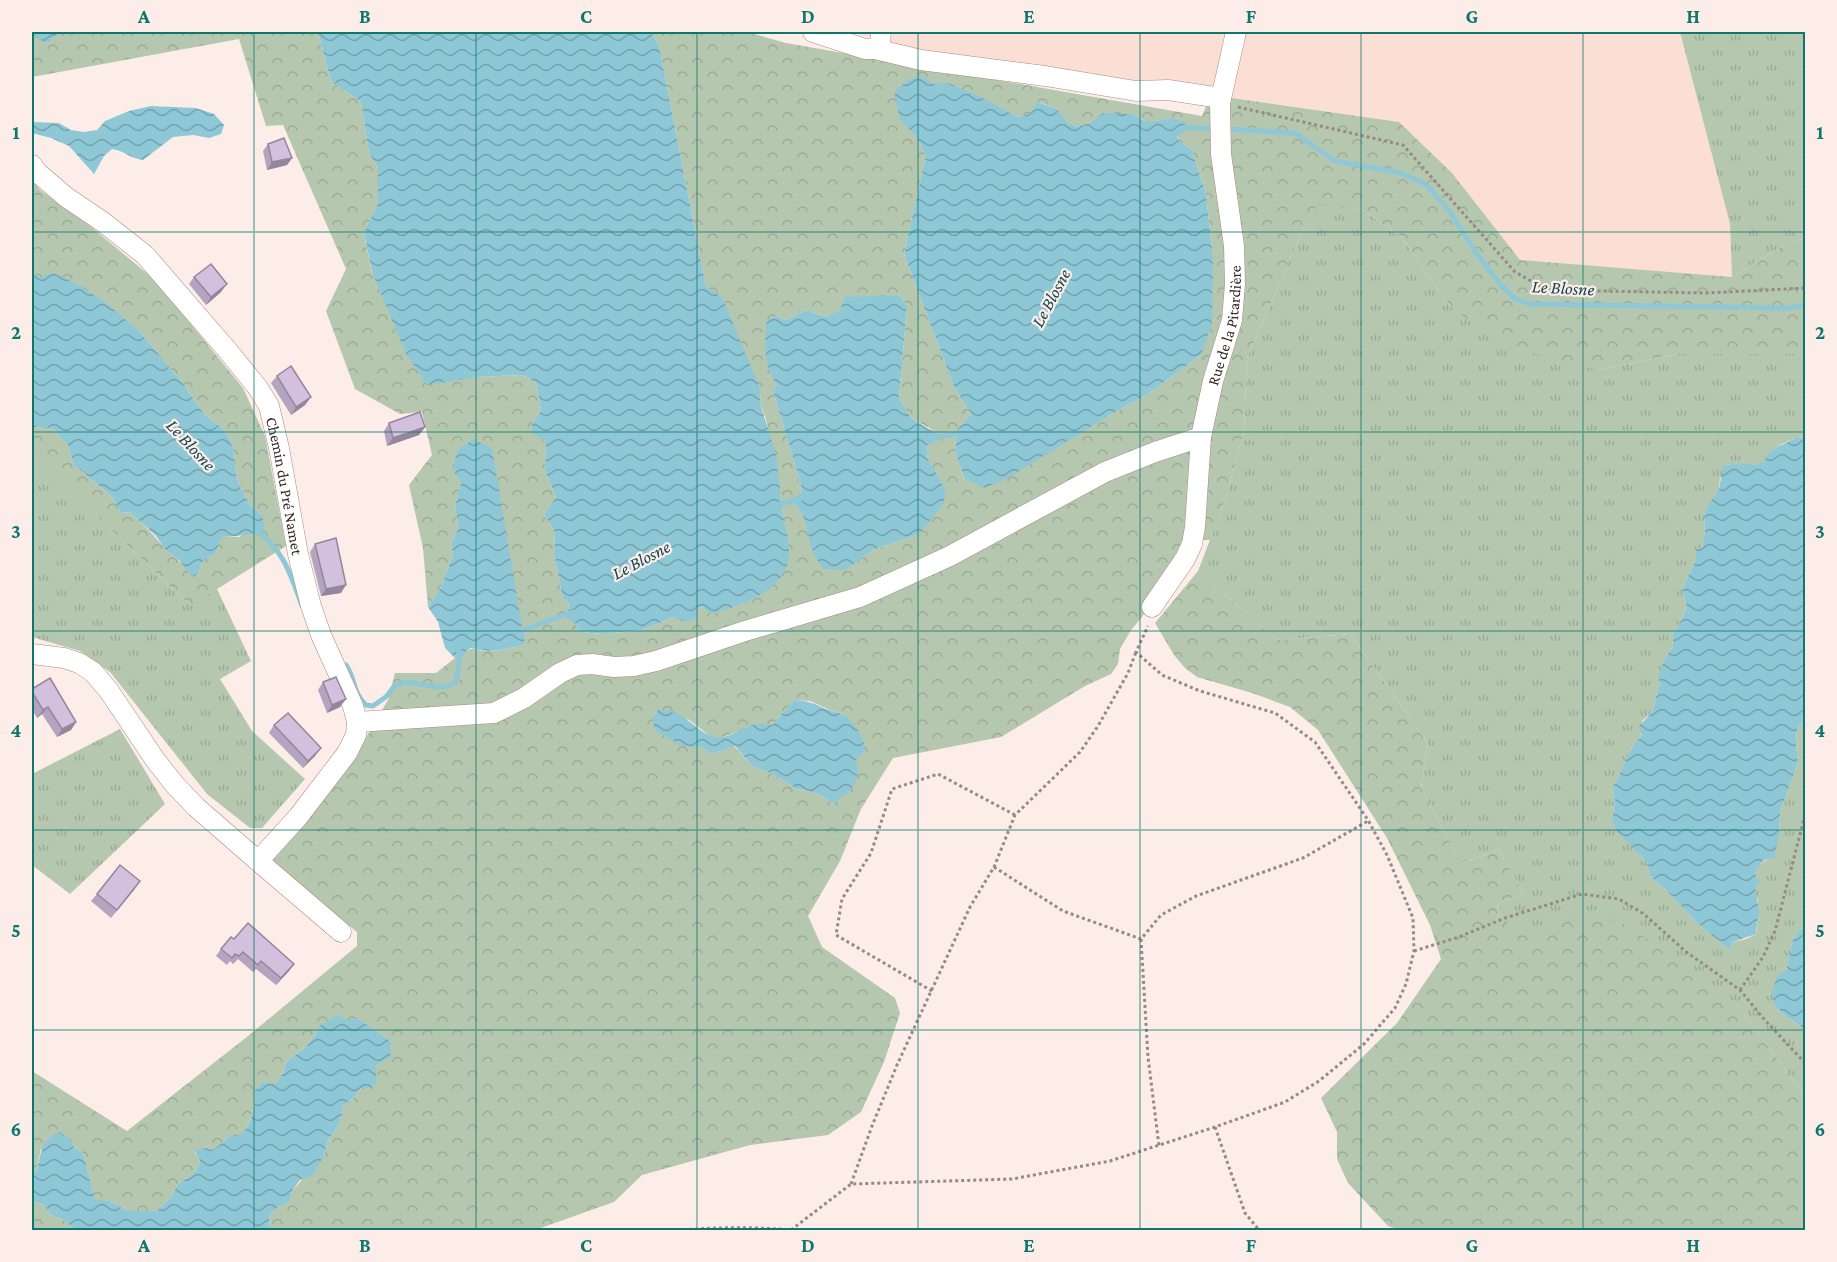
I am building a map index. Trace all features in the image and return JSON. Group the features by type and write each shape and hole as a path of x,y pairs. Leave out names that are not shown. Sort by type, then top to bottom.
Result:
{"street":[{"path":"813,32 865,49 878,40 921,60 1045,76 1136,91 1168,90 1221,100"},
{"name":"Rue de la Pitardière","path":"1152,607 1185,559 1192,544 1196,527 1201,437 1213,381 1232,320 1235,284 1233,246 1221,154 1221,100 1236,32"},
{"name":"Chemin du Pré Namet","path":"32,165 66,197 145,255 234,358 269,406 298,554 311,606 321,636 353,706 357,722"},
{"path":"258,861 298,817 347,753 356,735 357,722 494,713 540,689 560,673 577,665 634,666 656,661 745,631 860,597 950,556 1105,472 1201,437"},
{"path":"32,654 64,658 79,663 93,672 175,785 196,807 341,932"}],"path":[{"path":"1221,100 1403,145 1515,272 1547,290 1707,293 1806,288"},
{"path":"683,1230 757,1227 791,1230 851,1184 893,1075 970,907 994,867 1016,815 1080,752 1098,726 1128,673 1148,628 1152,607"},
{"path":"851,1184 1012,1179 1110,1161 1159,1146 1285,1101 1319,1081 1364,1044 1395,1008 1406,984 1414,951 1413,918 1388,855 1368,820 1315,742 1275,713 1200,691 1162,675 1136,652"},
{"path":"933,991 836,935 843,898 871,853 892,789 938,774 1016,815"},
{"path":"1740,990 1763,957 1775,931 1806,808"},
{"path":"1159,1146 1148,1057 1141,939 1161,915 1196,896 1303,858 1368,820"},
{"path":"994,867 1063,911 1141,939"},
{"path":"1414,951 1459,937 1505,918 1582,894 1619,899 1644,914 1685,951 1740,990 1806,1064"},
{"path":"1215,1127 1245,1213 1260,1230"}],"shaded area":[{"path":"851,32 1680,32 1730,224 1732,277 1519,260 1452,173 1399,122 922,53"}],"green space":[{"path":"59,32 318,32 331,81 361,102 369,153 378,168 378,203 364,234 372,273 477,377 523,375 536,383 541,410 532,424 546,441 545,471 556,497 544,514 555,533 554,555 563,599 568,602 569,608 566,613 580,632 603,634 642,630 699,607 704,608 784,522 782,509 784,505 766,419 760,403 761,391 706,287 659,45 651,32 747,32 786,43 1202,116 1211,95 1399,122 1452,173 1520,260 1732,277 1788,243 1805,238 1805,354 1678,354 1597,370 1502,345 1450,306 1401,237 1363,210 1319,204 1304,227 1247,358 1244,430 1226,498 1210,540 1183,540 1142,617 1120,649 1118,664 1111,674 1085,686 1001,737 893,758 861,809 840,861 808,916 822,947 895,998 900,1013 884,1062 861,1112 828,1135 750,1145 642,1175 614,1202 535,1230 270,1230 269,1216 278,1207 290,1202 292,1191 324,1155 329,1138 339,1125 343,1106 361,1088 370,1088 376,1065 391,1050 392,1043 360,1019 319,1026 306,1047 286,1062 283,1073 274,1085 255,1090 252,1114 242,1135 230,1136 213,1150 194,1151 200,1161 196,1171 177,1185 173,1195 156,1211 129,1211 109,1201 95,1200 83,1153 74,1147 70,1139 41,1149 36,1172 32,1174 32,1071 127,1131 248,1036 357,946 357,932 271,861 369,733 389,698 395,673 436,673 455,658 464,656 467,650 496,650 525,643 461,482 455,506 458,529 451,543 453,555 440,589 428,607 423,548 409,485 432,455 422,412 400,414 355,389 326,311 346,269 283,125 266,126 239,39 32,77 32,38 34,36 51,41","holes":["1039,102 1057,109 1068,122 1077,127 1133,114 1145,121 1170,118 1180,142 1192,150 1206,194 1213,257 1201,355 1148,394 1110,415 964,479 955,450 957,430 971,414 954,387 904,254 926,155 915,135 1000,108 1018,117 1029,114","899,295 907,306 899,398 911,418 931,429 936,440 926,446 928,459 945,491 919,534 873,550 845,569 813,552 804,519 793,503 802,492 773,391 777,385 775,316 787,320 806,310 826,317 885,296","794,700 810,701 843,714 834,803 816,793 797,789 772,774 752,766 734,746 712,754 700,747 659,733 688,719 710,736 720,738 758,724 772,725"]},
{"path":"1680,32 1805,32 1805,238 1788,243 1732,277 1730,224"},
{"path":"32,179 40,190 90,226 155,280 243,388 265,436 286,546 190,606 32,453 32,424 34,427 53,429 68,445 74,466 112,497 121,513 130,512 135,516 184,568 199,566 205,558 216,553 220,540 224,536 239,537 245,533 258,532 262,515 250,505 239,484 231,441 221,427 205,415 185,386 140,332 46,277 32,275"},
{"path":"1319,203 1363,210 1401,237 1450,306 1597,370 1678,354 1805,354 1805,437 1778,446 1760,464 1743,463 1720,478 1719,489 1704,517 1705,531 1702,547 1696,551 1696,559 1682,590 1687,607 1678,627 1672,634 1673,646 1664,660 1662,684 1652,712 1642,721 1640,738 1632,747 1612,787 1615,799 1612,820 1646,861 1650,876 1695,921 1729,950 1733,942 1756,934 1759,916 1758,900 1754,893 1755,874 1759,865 1770,857 1779,834 1780,813 1798,762 1797,729 1805,720 1805,912 1803,927 1793,938 1778,1010 1805,1030 1805,1096 1735,1002 1584,919 1511,936 1497,911 1498,903 1524,894 1499,850 1461,863 1421,788 1428,743 1350,634 1277,640 1198,571 1226,498 1244,430 1247,358 1304,227"},
{"path":"32,453 189,605 217,589 251,661 220,679 252,731 305,779 262,828 250,828 207,794 110,672 80,651 32,637"},
{"path":"1198,571 1277,640 1350,634 1428,743 1421,788 1461,863 1499,850 1524,894 1498,903 1497,911 1511,935 1584,918 1621,922 1673,956 1735,1002 1805,1096 1805,1230 1400,1230 1388,1226 1348,1183 1337,1159 1337,1132 1321,1098 1397,1023 1441,959 1430,925 1387,838 1318,730 1290,707 1197,677 1174,655 1155,623"},
{"path":"120,729 165,804 70,894 32,865 32,774"},
{"path":"32,1200 44,1205 51,1215 62,1219 76,1230 32,1230"}],"water":[{"path":"32,32 59,32 46,43 34,36 32,38"},
{"path":"318,32 651,32 659,45 706,287 722,297 761,391 760,403 776,454 789,556 786,568 771,587 747,602 722,611 711,614 699,607 695,619 685,622 674,617 642,630 603,634 580,632 576,624 567,618 568,602 563,599 554,555 555,533 544,514 556,497 545,471 546,441 532,433 532,424 541,410 536,383 523,375 477,377 427,385 406,354 372,272 364,233 378,203 378,168 369,153 361,102 331,81"},
{"path":"922,76 934,84 948,83 979,96 1018,117 1029,114 1038,102 1057,109 1068,122 1077,127 1092,122 1103,113 1133,114 1145,121 1170,118 1186,122 1185,132 1177,136 1180,142 1192,150 1206,194 1213,257 1212,324 1201,355 1148,394 1008,478 984,488 964,478 955,451 957,430 971,414 954,387 904,254 926,155 915,135 900,120 894,92 908,80"},
{"path":"151,106 196,108 214,114 224,125 221,134 209,138 193,135 173,137 143,160 112,149 104,156 94,174 69,146 32,133 32,122 59,123 71,130 84,132 97,130 105,121 129,111"},
{"path":"32,273 40,277 54,273 77,284 105,302 140,332 185,386 205,415 221,427 231,441 239,484 250,505 262,515 265,530 244,535 224,536 216,553 202,563 194,577 165,549 156,536 130,512 121,513 112,497 74,466 68,445 53,429 34,427 32,424"},
{"path":"899,295 907,306 899,398 911,418 937,434 937,440 926,446 928,459 946,491 943,505 919,534 873,550 845,570 823,569 813,552 802,514 793,503 793,498 802,492 801,485 773,391 777,385 767,362 765,347 767,321 775,316 787,320 806,310 826,317 840,311 845,297"},
{"path":"1805,437 1805,720 1797,729 1798,762 1780,813 1774,858 1759,865 1755,874 1760,883 1756,885 1759,915 1756,934 1733,942 1729,950 1695,921 1650,876 1646,861 1617,831 1612,820 1615,800 1612,787 1630,751 1642,734 1639,726 1652,712 1661,684 1658,678 1664,660 1673,646 1672,634 1678,627 1687,607 1682,590 1696,559 1696,550 1702,547 1705,531 1704,517 1719,489 1723,466 1743,463 1756,465 1763,462 1777,447 1796,438"},
{"path":"473,439 492,448 525,644 492,651 471,648 464,656 455,658 445,648 438,622 428,607 440,589 453,555 451,543 458,529 455,506 461,482 453,470 457,451"},
{"path":"794,700 811,703 844,715 855,726 863,741 865,751 856,760 857,775 854,785 834,803 816,793 797,789 772,774 752,766 735,746 712,754 700,747 682,746 654,728 653,718 658,710 667,710 683,717 703,732 721,737 757,724 772,725"},
{"path":"1805,912 1805,1030 1777,1008 1773,995 1778,975 1786,971 1793,938 1803,927"},
{"path":"338,1015 346,1020 360,1019 392,1043 390,1058 376,1065 376,1084 370,1088 361,1088 343,1106 339,1125 329,1138 324,1155 313,1175 300,1180 292,1191 290,1202 278,1207 269,1216 270,1230 76,1230 62,1219 51,1215 44,1205 32,1200 32,1174 36,1172 45,1144 59,1132 70,1139 74,1147 83,1153 95,1199 109,1201 129,1211 156,1211 173,1195 177,1185 196,1171 200,1161 194,1150 205,1148 213,1150 230,1136 242,1134 251,1119 255,1090 263,1082 275,1084 283,1073 286,1062 306,1047 319,1026"}],"building":[{"path":"284,138 292,158 272,162 268,144"},
{"path":"211,264 227,284 211,297 194,277"},
{"path":"291,366 311,397 296,407 277,376"},
{"path":"420,412 425,427 393,438 389,423"},
{"path":"336,538 346,585 326,589 315,544"},
{"path":"336,677 346,699 332,705 323,682"},
{"path":"50,678 76,722 62,729 48,707 43,710 32,692 32,689"},
{"path":"288,713 321,748 308,761 274,725"},
{"path":"120,865 140,881 117,910 97,894"},
{"path":"248,923 294,964 281,978 261,961 258,965 243,952 239,956 235,954 232,958 221,949 231,937 234,939"}],"waterway":[{"name":"Le Blosne","path":"1180,129 1186,127 1215,129"},
{"name":"Le Blosne","path":"1224,129 1295,133 1335,161 1401,173 1427,185 1450,212 1476,253 1500,284 1514,298 1529,304 1786,308 1806,305"},
{"name":"Le Blosne","path":"930,438 963,433"},
{"name":"Le Blosne","path":"777,505 800,499"},
{"name":"Le Blosne","path":"254,529 264,536 285,563 302,606"},
{"name":"Le Blosne","path":"516,633 572,612"},
{"name":"Le Blosne","path":"346,665 362,700 366,705 373,706 387,696 395,685 408,682 437,687 456,682 459,651"}]}
